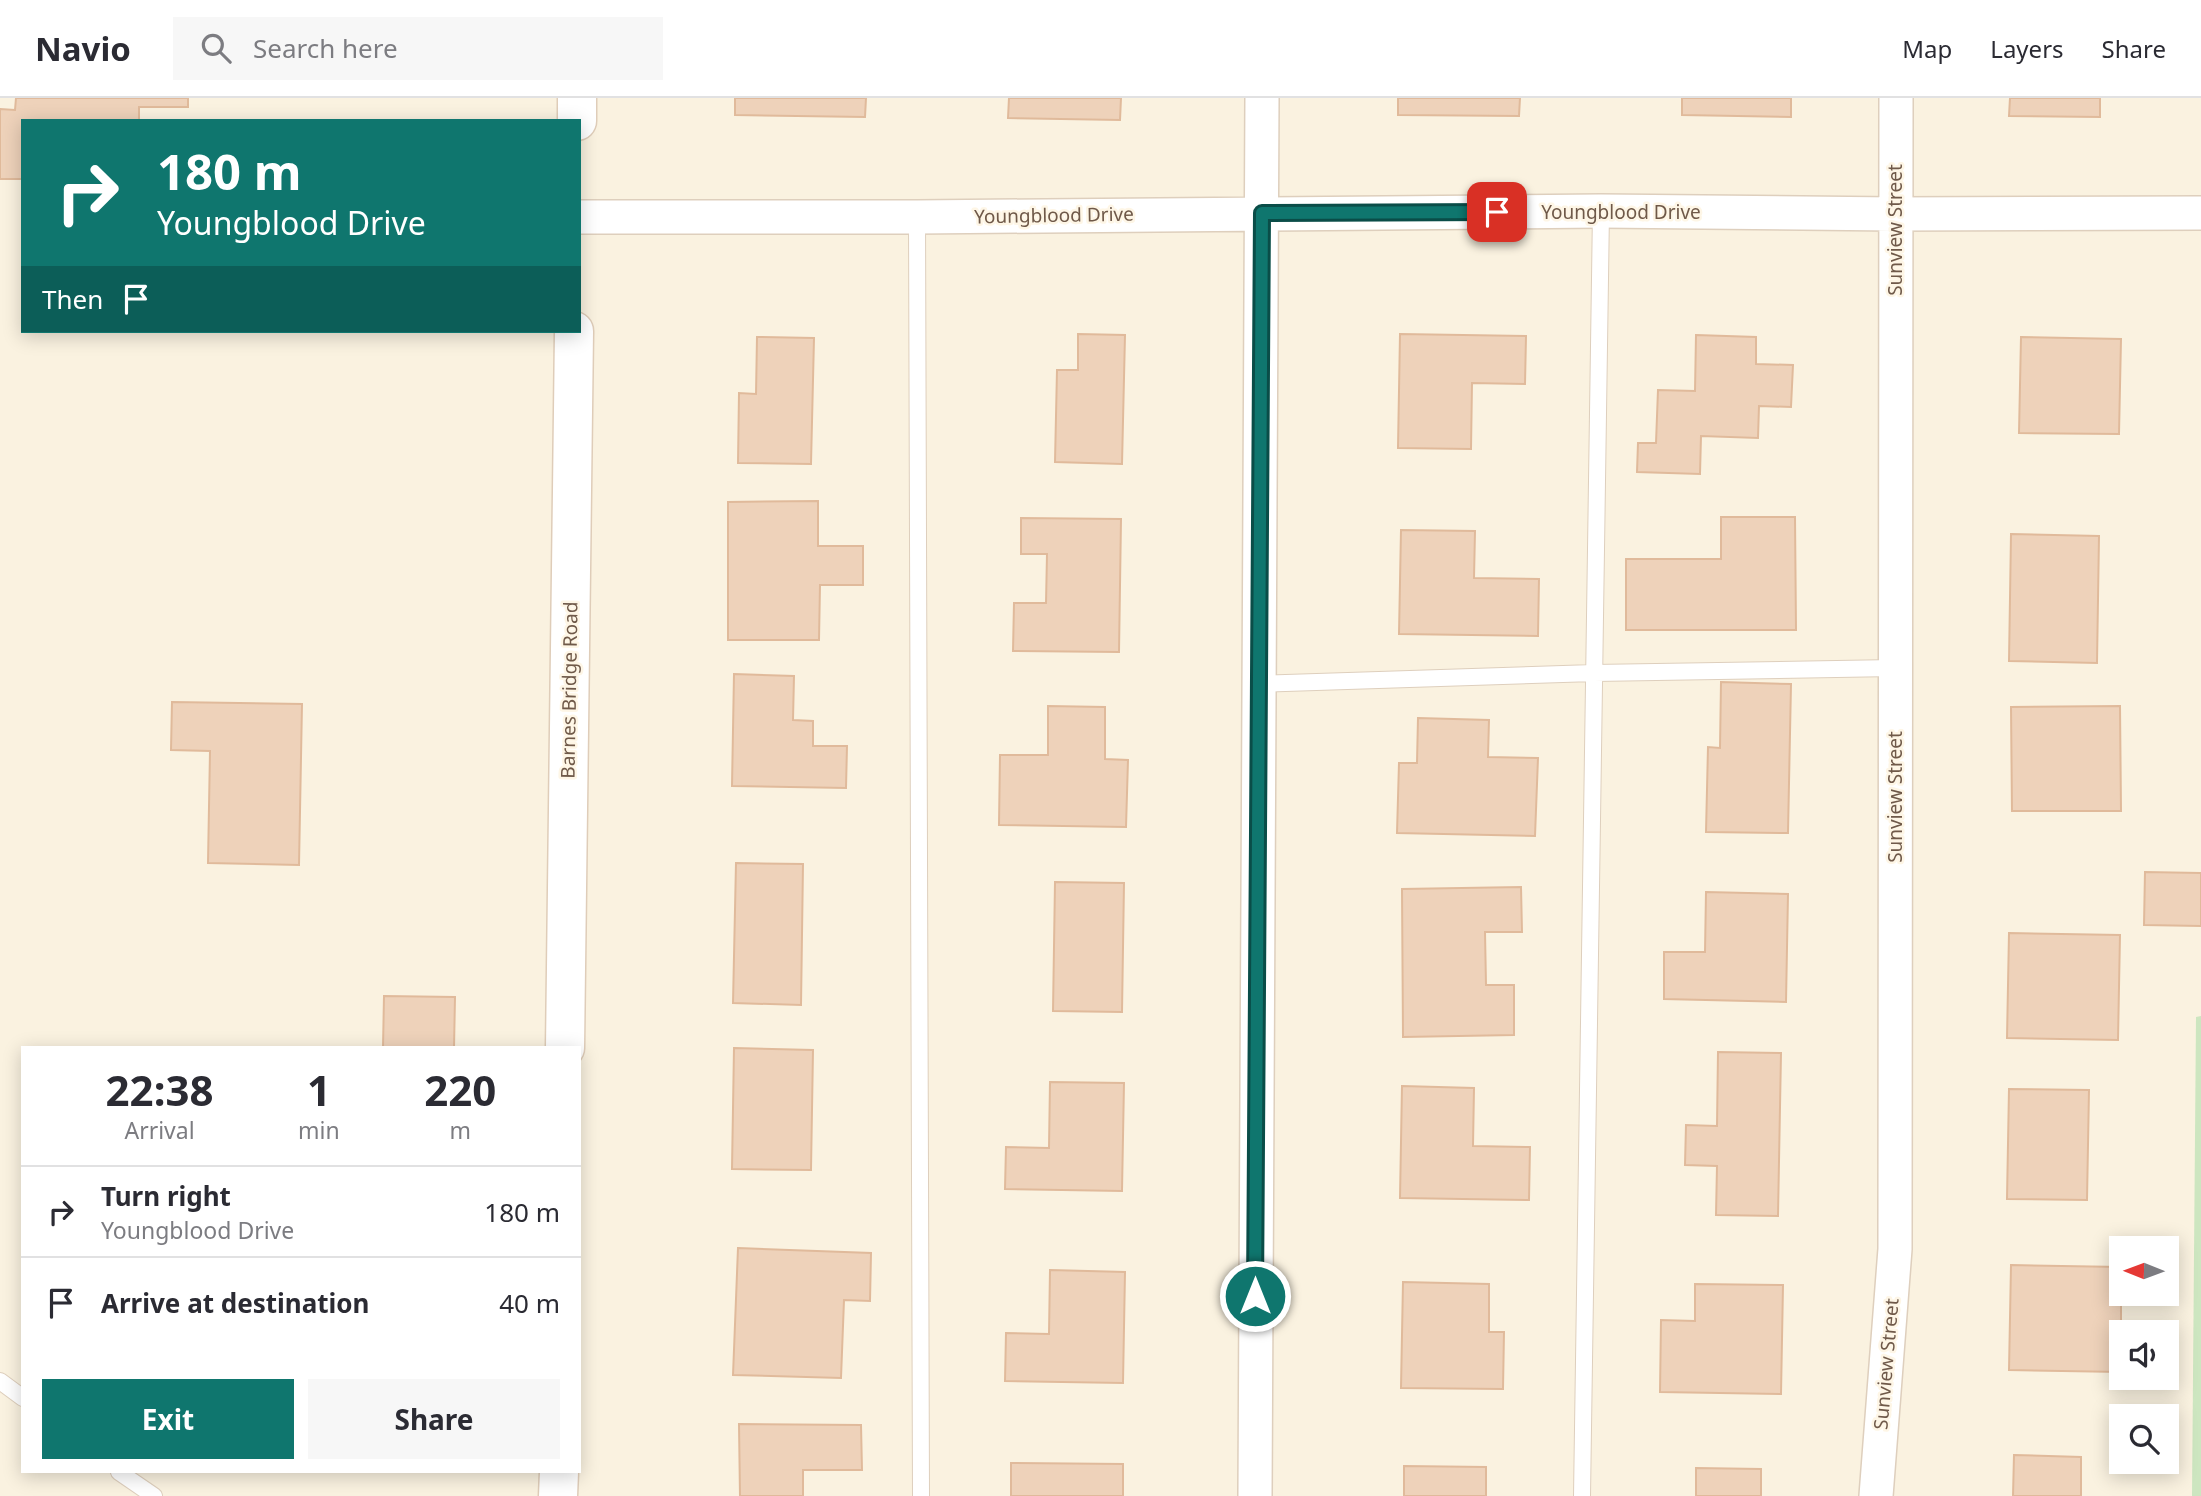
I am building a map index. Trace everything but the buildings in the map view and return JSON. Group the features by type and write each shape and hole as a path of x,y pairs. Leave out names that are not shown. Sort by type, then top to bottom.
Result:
{"street":[{"path":"576,119 577,98"},
{"path":"1255,1496 1262,98"},
{"name":"Sunview Street","path":"1876,1496 1895,1249 1896,98"},
{"name":"Youngblood Drive","path":"581,217 1601,211 2201,213"},
{"name":"Barnes Bridge Road","path":"565,1046 574,333"},
{"path":"558,1496 559,1473"}],"lane":[{"path":"1582,1496 1601,211"},
{"path":"917,217 921,1496"},
{"path":"1258,684 1594,673 1895,668"},
{"path":"0,1381 21,1397"},
{"path":"120,1473 154,1496"}],"green space":[{"path":"2201,1016 2201,1496 2192,1496 2196,1017"}],"route":[{"path":"1255,1296 1262,213 1497,212"}]}
